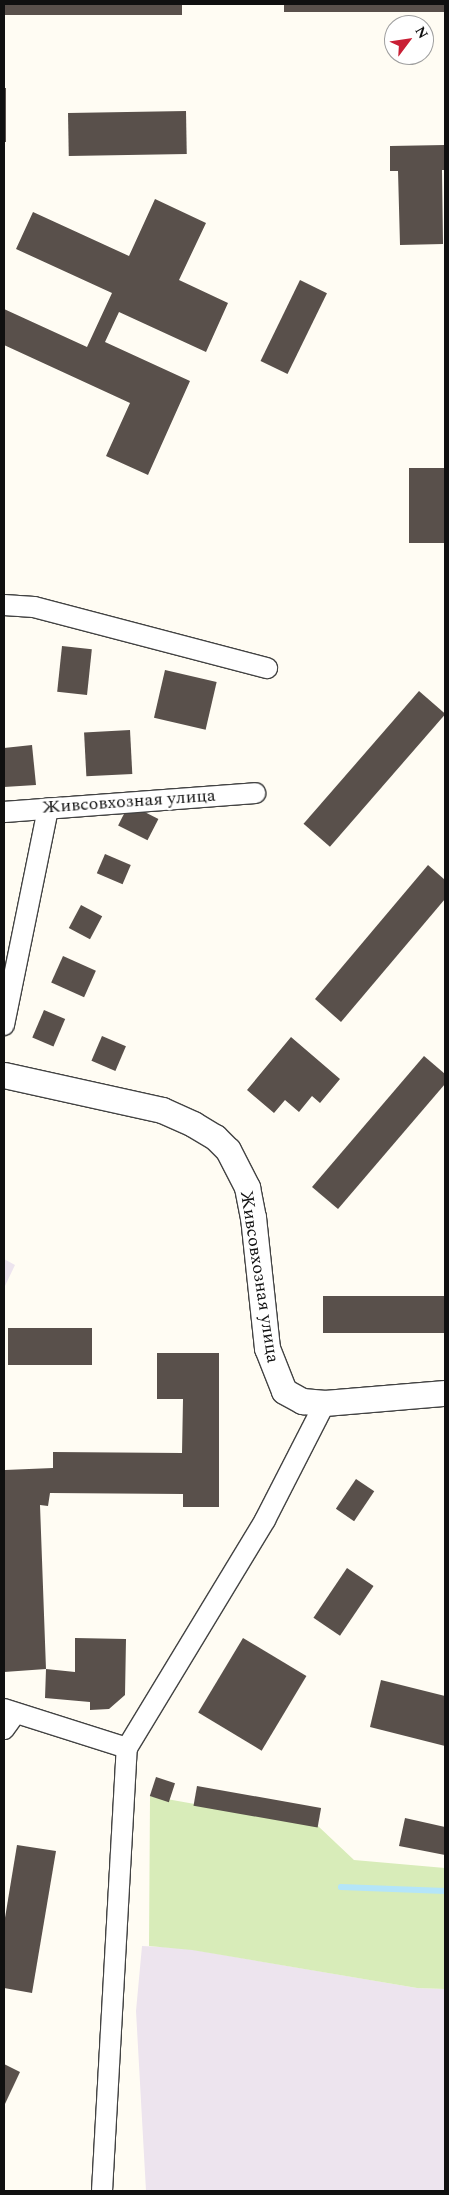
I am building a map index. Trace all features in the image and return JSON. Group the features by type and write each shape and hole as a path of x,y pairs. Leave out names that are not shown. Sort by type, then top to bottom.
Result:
{"street":[{"path":"4,605 34,607 267,668"},
{"name":"Живсовхозная улица","path":"4,812 255,793"},
{"path":"4,1025 48,808"},
{"name":"Живсовхозная улица","path":"4,1075 162,1110 200,1128 228,1150 247,1188 253,1217 262,1317 274,1371 284,1391 302,1401 325,1403 445,1393"},
{"path":"102,2191 128,1748 265,1520 300,1457 325,1403"},
{"path":"8,1717 128,1748"}],"shaded area":[{"path":"4,1259 15,1265 4,1288"},
{"path":"142,1946 183,1948 417,1988 445,1989 445,2191 146,2191 136,2011"}],"green space":[{"path":"150,1796 318,1826 354,1860 445,1868 445,1989 417,1988 192,1950 149,1946"}],"building":[{"path":"4,4 182,4 182,15 4,15"},
{"path":"284,4 445,4 445,12 284,12"},
{"path":"4,88 6,88 6,142 4,142"},
{"path":"186,111 187,154 69,156 68,113"},
{"path":"445,145 445,170 442,170 443,244 400,245 398,171 390,171 390,146"},
{"path":"155,199 206,223 179,280 228,303 206,352 119,312 105,342 190,381 148,475 106,456 130,403 4,345 4,309 87,347 112,293 16,249 33,212 129,256"},
{"path":"300,280 327,293 288,374 261,361"},
{"path":"409,468 445,468 445,543 409,543"},
{"path":"62,646 92,649 87,695 57,692"},
{"path":"165,670 217,682 206,730 154,718"},
{"path":"419,691 445,714 330,847 304,824"},
{"path":"130,730 132,774 86,776 84,732"},
{"path":"32,745 36,785 4,787 4,748"},
{"path":"129,804 158,819 148,840 118,825"},
{"path":"105,854 131,865 123,884 97,873"},
{"path":"428,865 445,880 445,899 341,1022 315,999"},
{"path":"81,905 102,916 90,939 69,928"},
{"path":"63,956 96,971 84,997 51,982"},
{"path":"44,1010 65,1019 53,1047 32,1038"},
{"path":"102,1036 126,1046 115,1071 91,1061"},
{"path":"291,1037 340,1079 320,1103 312,1096 299,1112 285,1100 274,1113 247,1090"},
{"path":"424,1056 445,1074 445,1084 338,1209 312,1187"},
{"path":"323,1296 445,1296 445,1333 323,1333"},
{"path":"8,1328 92,1328 92,1365 8,1365"},
{"path":"157,1353 219,1353 219,1507 183,1507 183,1494 50,1493 48,1506 40,1505 46,1669 4,1672 5,1470 53,1468 53,1452 182,1453 183,1399 157,1399"},
{"path":"356,1479 374,1491 354,1521 336,1509"},
{"path":"347,1568 374,1586 340,1636 313,1618"},
{"path":"75,1638 126,1639 125,1695 109,1709 90,1710 90,1702 45,1698 46,1669 75,1672"},
{"path":"243,1638 306,1676 262,1751 198,1713"},
{"path":"381,1680 445,1696 445,1746 370,1727"},
{"path":"156,1777 175,1783 169,1802 150,1796"},
{"path":"197,1786 321,1808 318,1828 194,1806"},
{"path":"405,1818 445,1827 445,1855 399,1846"},
{"path":"17,1845 56,1851 32,1993 4,1988 4,1924"},
{"path":"4,2064 20,2072 4,2106"}],"waterway":[{"path":"341,1887 445,1891"}]}
